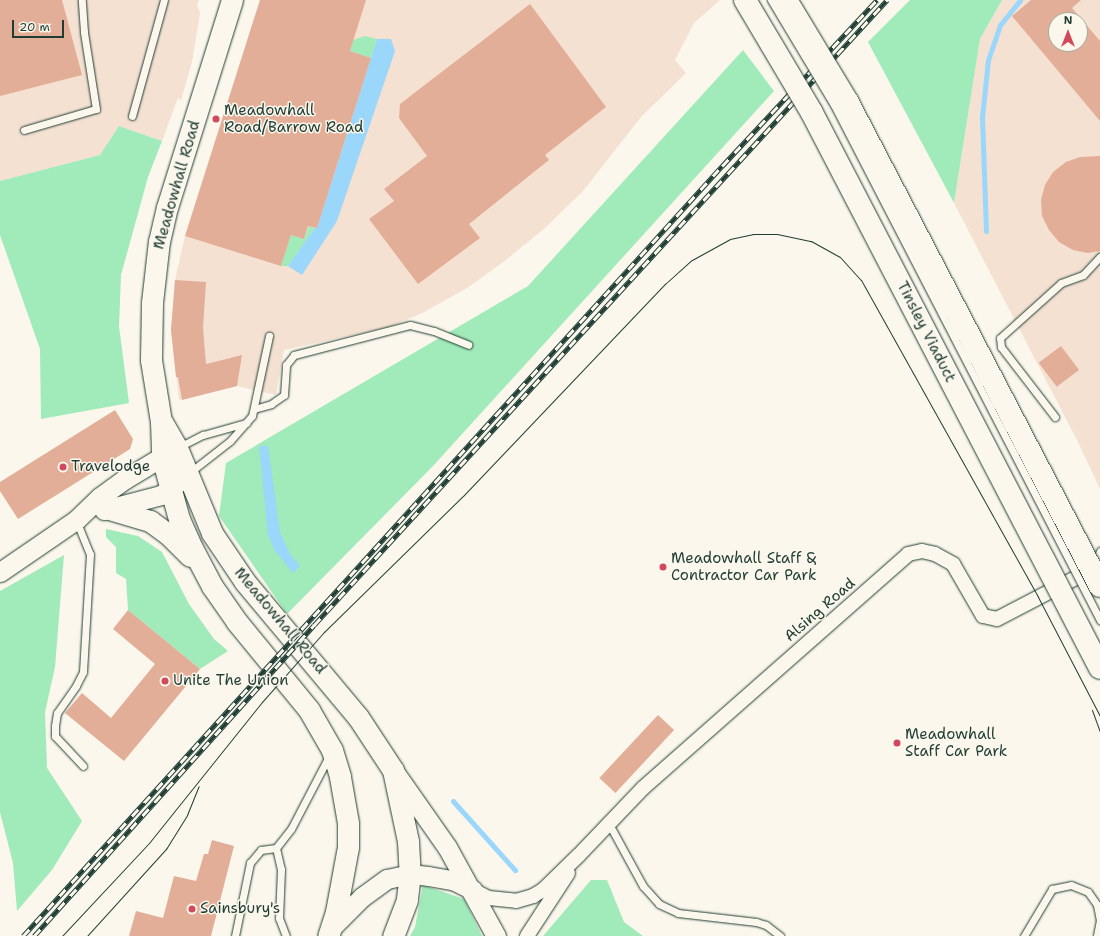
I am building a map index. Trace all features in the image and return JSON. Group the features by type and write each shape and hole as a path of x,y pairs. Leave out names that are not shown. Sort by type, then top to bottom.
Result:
{"highway":[{"name":"Tinsley Viaduct","path":"745,0 812,113 1100,668"},
{"name":"Tinsley Viaduct","path":"755,0 820,110 1100,647"},
{"path":"786,0 848,101 1098,572"},
{"path":"798,0 855,96 1098,572"}],"main road":[{"name":"Meadowhall Road","path":"228,1 167,207 156,257 150,337 154,384 161,422 169,452 170,489 179,519 202,568 212,586 258,652 295,691 332,750 345,799 348,847 329,932"},
{"name":"Meadowhall Road","path":"169,452 187,474 212,533 244,582 330,681 358,717 393,770 408,841 410,874 407,900 393,936"},
{"path":"109,509 150,521 168,534 202,568"}],"street":[{"path":"2,570 76,520 100,497 169,452"},
{"path":"76,520 160,495 170,489 187,474"},
{"name":"Alsing Road","path":"473,890 501,900 516,901 529,898 543,890 579,855 643,788 908,554 922,551 935,554 953,564 983,616 997,619 1098,572"},
{"name":"Meadowhall Road","path":"393,770 423,810 473,890"},
{"name":"Alsing Road","path":"527,936 579,855"},
{"name":"Meadowhall Road","path":"329,932 379,884 410,874 455,881 473,890"},
{"path":"473,890 496,936"}],"lane":[{"path":"24,130 96,109 84,32 82,0"},
{"path":"132,116 164,0"},
{"path":"771,0 834,105 1100,620"},
{"path":"1056,417 1001,347 1000,338 1061,283 1083,275 1100,256"},
{"path":"254,410 271,404 284,395 286,365 294,355 410,325 434,331 468,345"},
{"path":"187,474 248,423 254,410 269,336"},
{"path":"169,452 203,435 248,423"},
{"path":"76,520 90,554 83,672 76,686 57,713 55,726 56,736 83,766"},
{"path":"1098,572 1100,550"},
{"path":"235,936 250,863 261,850 276,848 291,829 332,750"},
{"path":"609,824 643,886 659,904 678,913 741,919 766,925 780,936"},
{"path":"276,848 281,869 279,918 286,936"},
{"path":"1024,936 1052,889 1071,885 1088,892 1097,905 1100,920 1097,936"}],"shaded area":[{"path":"0,0 199,0 197,5 200,13 192,62 181,100 178,98 162,141 119,126 100,155 0,181"},
{"path":"260,0 720,0 694,23 675,60 686,73 641,117 583,191 545,228 502,263 467,288 424,312 390,327 284,350 276,395 237,386 179,400 171,330 175,280 185,236"},
{"path":"1002,0 1100,0 1100,489 1079,444 954,203 980,39"}],"green space":[{"path":"910,0 1002,0 980,39 954,203 868,42"},
{"path":"365,36 377,39 371,58 350,51 353,40"},
{"path":"743,50 774,91 433,466 287,614 219,516 226,463 528,286"},
{"path":"119,126 162,141 148,177 121,275 119,326 129,403 41,419 40,349 0,235 0,181 100,155"},
{"path":"309,226 315,228 288,266 281,266 291,235 304,239"},
{"path":"106,529 138,536 162,552 189,604 214,639 228,651 200,669 128,610 126,579 116,573 116,547 106,537"},
{"path":"64,555 55,667 45,712 47,768 82,821 52,870 17,911 13,863 0,812 0,591"},
{"path":"591,880 607,880 624,922 643,936 543,936"},
{"path":"423,885 464,899 482,936 410,936 415,927"}],"water":[{"path":"377,39 391,39 395,51 337,221 302,275 288,266 315,228 317,228"},
{"path":"259,446 268,446 280,532 290,554 300,566 293,573 275,551 268,535"}],"building":[{"path":"0,0 62,0 82,75 0,96"},
{"path":"260,0 366,0 350,51 371,58 317,228 308,226 304,239 291,235 281,266 185,236"},
{"path":"1031,0 1081,0 1072,8 1075,12 1048,12 1048,52 1088,52 1088,27 1100,41 1100,121 1012,16"},
{"path":"530,4 606,107 545,155 549,160 469,224 480,238 418,284 369,219 394,201 384,189 427,156 399,118 400,104"},
{"path":"1100,156 1100,251 1088,253 1073,250 1059,242 1049,230 1042,216 1041,200 1045,185 1053,172 1066,162 1080,157"},
{"path":"175,280 206,282 203,328 206,364 242,355 237,386 182,400 178,377 176,377 171,330"},
{"path":"1061,346 1079,370 1057,387 1039,363"},
{"path":"115,410 133,439 130,449 18,519 0,491 0,482"},
{"name":"Unite The Union","path":"128,610 200,669 124,761 65,713 82,693 111,718 155,664 113,629"},
{"path":"658,715 674,730 615,793 599,778"},
{"name":"Sainsbury's","path":"212,840 234,846 211,936 129,936 136,911 163,918 174,876 196,881 204,854 208,854"}],"waterway":[{"path":"986,231 982,117 988,60 1000,25 1020,0"},
{"path":"453,801 515,870"}],"tram line":[{"path":"62,936 149,843 262,702 324,632 463,496 665,284 692,260 730,239 753,234 777,234 811,241 840,257 861,280 1038,597 1100,716"},
{"path":"1092,710 1100,732"},
{"path":"87,936 166,849 187,815 199,786"}],"railway":[{"path":"23,936 722,166 877,0"},
{"path":"34,936 314,625 887,0"}],"place":[{"name":"Meadowhall Road/Barrow Road","path":"216,119"},
{"name":"Travelodge","path":"63,467"},
{"name":"Meadowhall Staff & Contractor Car Park","path":"663,567"},
{"name":"Unite The Union","path":"165,681"},
{"name":"Meadowhall Staff Car Park","path":"897,743"},
{"name":"Sainsbury's","path":"192,909"}]}
